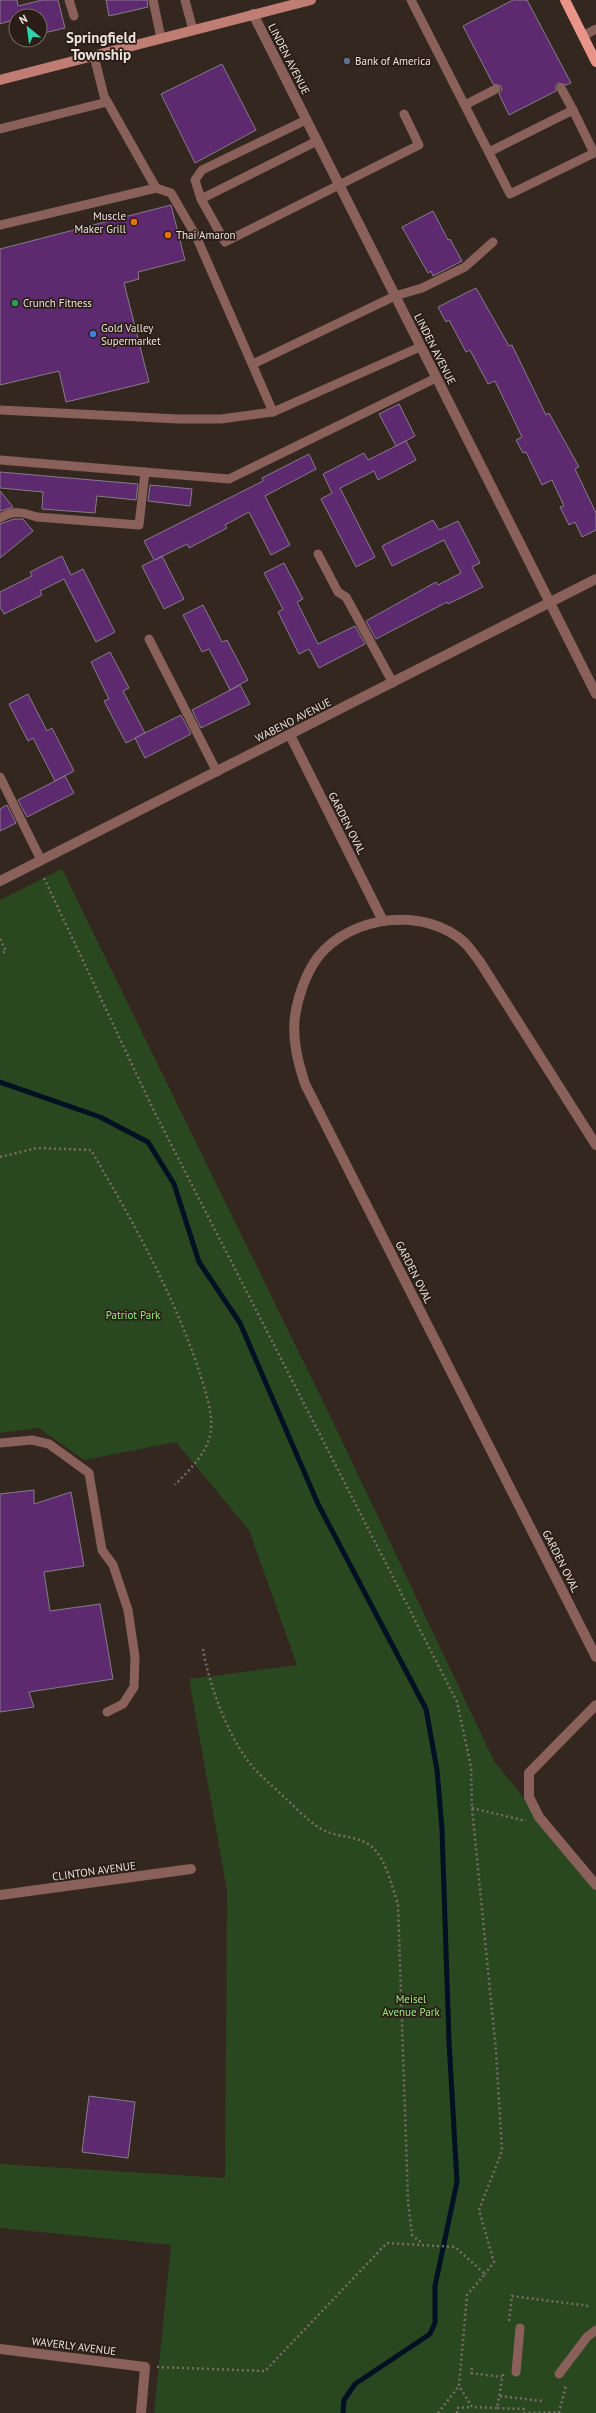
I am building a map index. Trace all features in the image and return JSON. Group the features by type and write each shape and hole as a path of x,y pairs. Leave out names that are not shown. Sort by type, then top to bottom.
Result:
{"main road":[{"path":"0,80 311,0"},
{"path":"565,0 596,62"}],"street":[{"name":"LINDEN AVENUE","path":"253,14 596,694"},
{"name":"WABENO AVENUE","path":"0,881 596,580"},
{"name":"GARDEN OVAL","path":"290,735 383,921"},
{"name":"GARDEN OVAL","path":"596,1145 492,980 465,943 450,932 429,924 407,920 383,921 353,930 334,942 318,957 306,977 298,1003 294,1030 297,1058 305,1084 596,1657"},
{"path":"596,1705 529,1773 529,1797 538,1817 596,1885"},
{"name":"CLINTON AVENUE","path":"0,1895 191,1870"},
{"name":"WAVERLY AVENUE","path":"0,2349 145,2366"},
{"path":"141,2413 145,2366"}],"lane":[{"path":"70,0 74,16"},
{"path":"153,0 161,38"},
{"path":"185,0 193,30"},
{"path":"411,0 510,194 595,153 561,88"},
{"path":"582,36 596,29"},
{"path":"94,56 104,96 156,188"},
{"path":"465,105 496,89"},
{"path":"0,129 107,102"},
{"path":"489,152 573,110"},
{"path":"306,120 202,170 195,180 202,199 225,242 419,145 404,114"},
{"path":"202,199 317,141"},
{"path":"0,225 156,188 171,193 181,208 209,267 273,412"},
{"path":"253,364 395,296 422,288 465,267 493,242"},
{"path":"0,410 178,419 221,419 273,412 420,347"},
{"path":"0,460 229,479 436,378"},
{"path":"0,518 10,512 22,512 36,517 140,525 145,472"},
{"path":"318,554 338,592 346,598 393,683"},
{"path":"149,638 217,772"},
{"path":"0,777 42,860"},
{"path":"0,1443 32,1440 49,1444 89,1473 102,1550 113,1565 128,1610 136,1657 134,1687 122,1704 107,1712"},
{"path":"516,2372 520,2328"},
{"path":"559,2374 587,2337 596,2330"}],"path":[{"path":"44,878 153,1109 457,1702 471,1767 472,1808 496,2051 502,2151 479,2210 494,2262 467,2294 459,2386 438,2413"},
{"path":"0,939 6,951 0,954"},
{"path":"0,1157 37,1148 91,1150 135,1226 187,1333 206,1392 212,1429 208,1444 200,1457 176,1485"},
{"path":"203,1649 206,1672 234,1738 246,1758 297,1810 319,1828 331,1834 363,1841 373,1848 382,1863 398,1904 408,2201 412,2235 422,2244"},
{"path":"472,1808 547,1826"},
{"path":"145,2366 265,2371 387,2243 455,2247 485,2274"},
{"path":"472,2368 471,2373 502,2377"},
{"path":"459,2386 472,2407"},
{"path":"500,2396 542,2401"},
{"path":"457,2413 457,2408 497,2408"}],"green space":[{"path":"62,869 333,1422 494,1761 596,1888 596,2413 154,2413 171,2245 0,2228 0,2164 225,2178 227,1890 189,1679 297,1665 249,1530 176,1442 84,1460 39,1428 0,1433 0,900"}],"building":[{"path":"0,0 17,0 18,6 42,0 58,0 65,28 48,32 48,8 8,8 8,22 0,24"},
{"path":"106,0 147,0 148,7 109,16"},
{"path":"513,0 527,0 571,83 566,85 558,83 556,85 556,91 509,115 499,94 502,90 501,86 493,84 463,26"},
{"path":"222,64 256,130 195,163 161,94"},
{"path":"171,205 185,260 138,272 139,279 124,283 149,382 66,402 59,371 0,385 0,249"},
{"path":"433,211 448,240 450,239 462,261 433,276 431,271 428,273 402,227"},
{"path":"476,288 509,346 512,345 546,415 549,413 579,467 575,469 596,513 596,530 582,537 575,522 569,525 560,507 564,506 552,480 542,485 526,452 523,453 516,440 522,437 495,381 488,384 470,350 466,352 449,320 446,322 438,307"},
{"path":"399,404 415,436 396,446 379,414"},
{"path":"406,441 416,460 378,480 374,471 340,488 375,557 356,567 321,499 332,493 323,474 364,453 368,460"},
{"path":"309,454 316,469 265,496 290,545 271,555 249,512 225,525 227,528 189,548 187,544 162,556 184,599 164,609 142,566 154,560 144,541 263,481 262,478"},
{"path":"0,472 138,484 136,500 97,496 95,513 42,509 43,492 0,488"},
{"path":"150,485 192,489 190,506 148,501"},
{"path":"0,491 13,507 0,511"},
{"path":"14,519 23,519 33,531 0,558 0,524"},
{"path":"433,520 439,530 458,521 480,563 472,567 483,587 448,604 447,602 376,639 366,621 436,582 438,585 461,573 444,540 392,566 382,546"},
{"path":"62,556 71,575 83,569 115,632 96,642 64,579 40,591 42,595 4,614 0,607 0,592 32,576 30,572"},
{"path":"284,563 303,599 297,602 318,644 355,626 365,644 319,668 309,649 299,654 278,612 283,609 264,573"},
{"path":"203,605 222,642 227,640 248,680 230,690 209,649 202,652 183,615"},
{"path":"110,652 129,688 123,691 145,733 126,743 104,701 109,699 91,662"},
{"path":"240,685 250,704 201,728 192,710"},
{"path":"28,694 47,731 52,728 74,771 55,781 33,738 28,741 9,704"},
{"path":"181,715 191,734 145,758 135,738"},
{"path":"65,776 74,793 27,817 18,800"},
{"path":"7,805 16,823 0,831 0,809"},
{"path":"34,1490 34,1504 71,1492 84,1566 44,1572 50,1611 100,1604 113,1679 29,1692 34,1707 0,1712 0,1494"},
{"path":"89,2096 135,2102 128,2158 82,2152"}],"waterway":[{"path":"0,1082 100,1117 148,1142 174,1184 199,1262 240,1323 318,1504 426,1709 437,1770 442,1829 449,2041 457,2182 435,2286 435,2323 430,2334 355,2384 344,2400 343,2413"}],"place":[{"name":"Bank of America","path":"347,61"},
{"name":"Muscle Maker Grill","path":"134,222"},
{"name":"Thai Amaron","path":"168,235"},
{"name":"Crunch Fitness","path":"15,303"},
{"name":"Gold Valley Supermarket","path":"93,334"}],"district":[{"name":"Springfield Township","path":"101,46"}],"park label":[{"name":"Patriot Park","path":"133,1315"},
{"name":"Meisel Avenue Park","path":"411,2005"}]}
